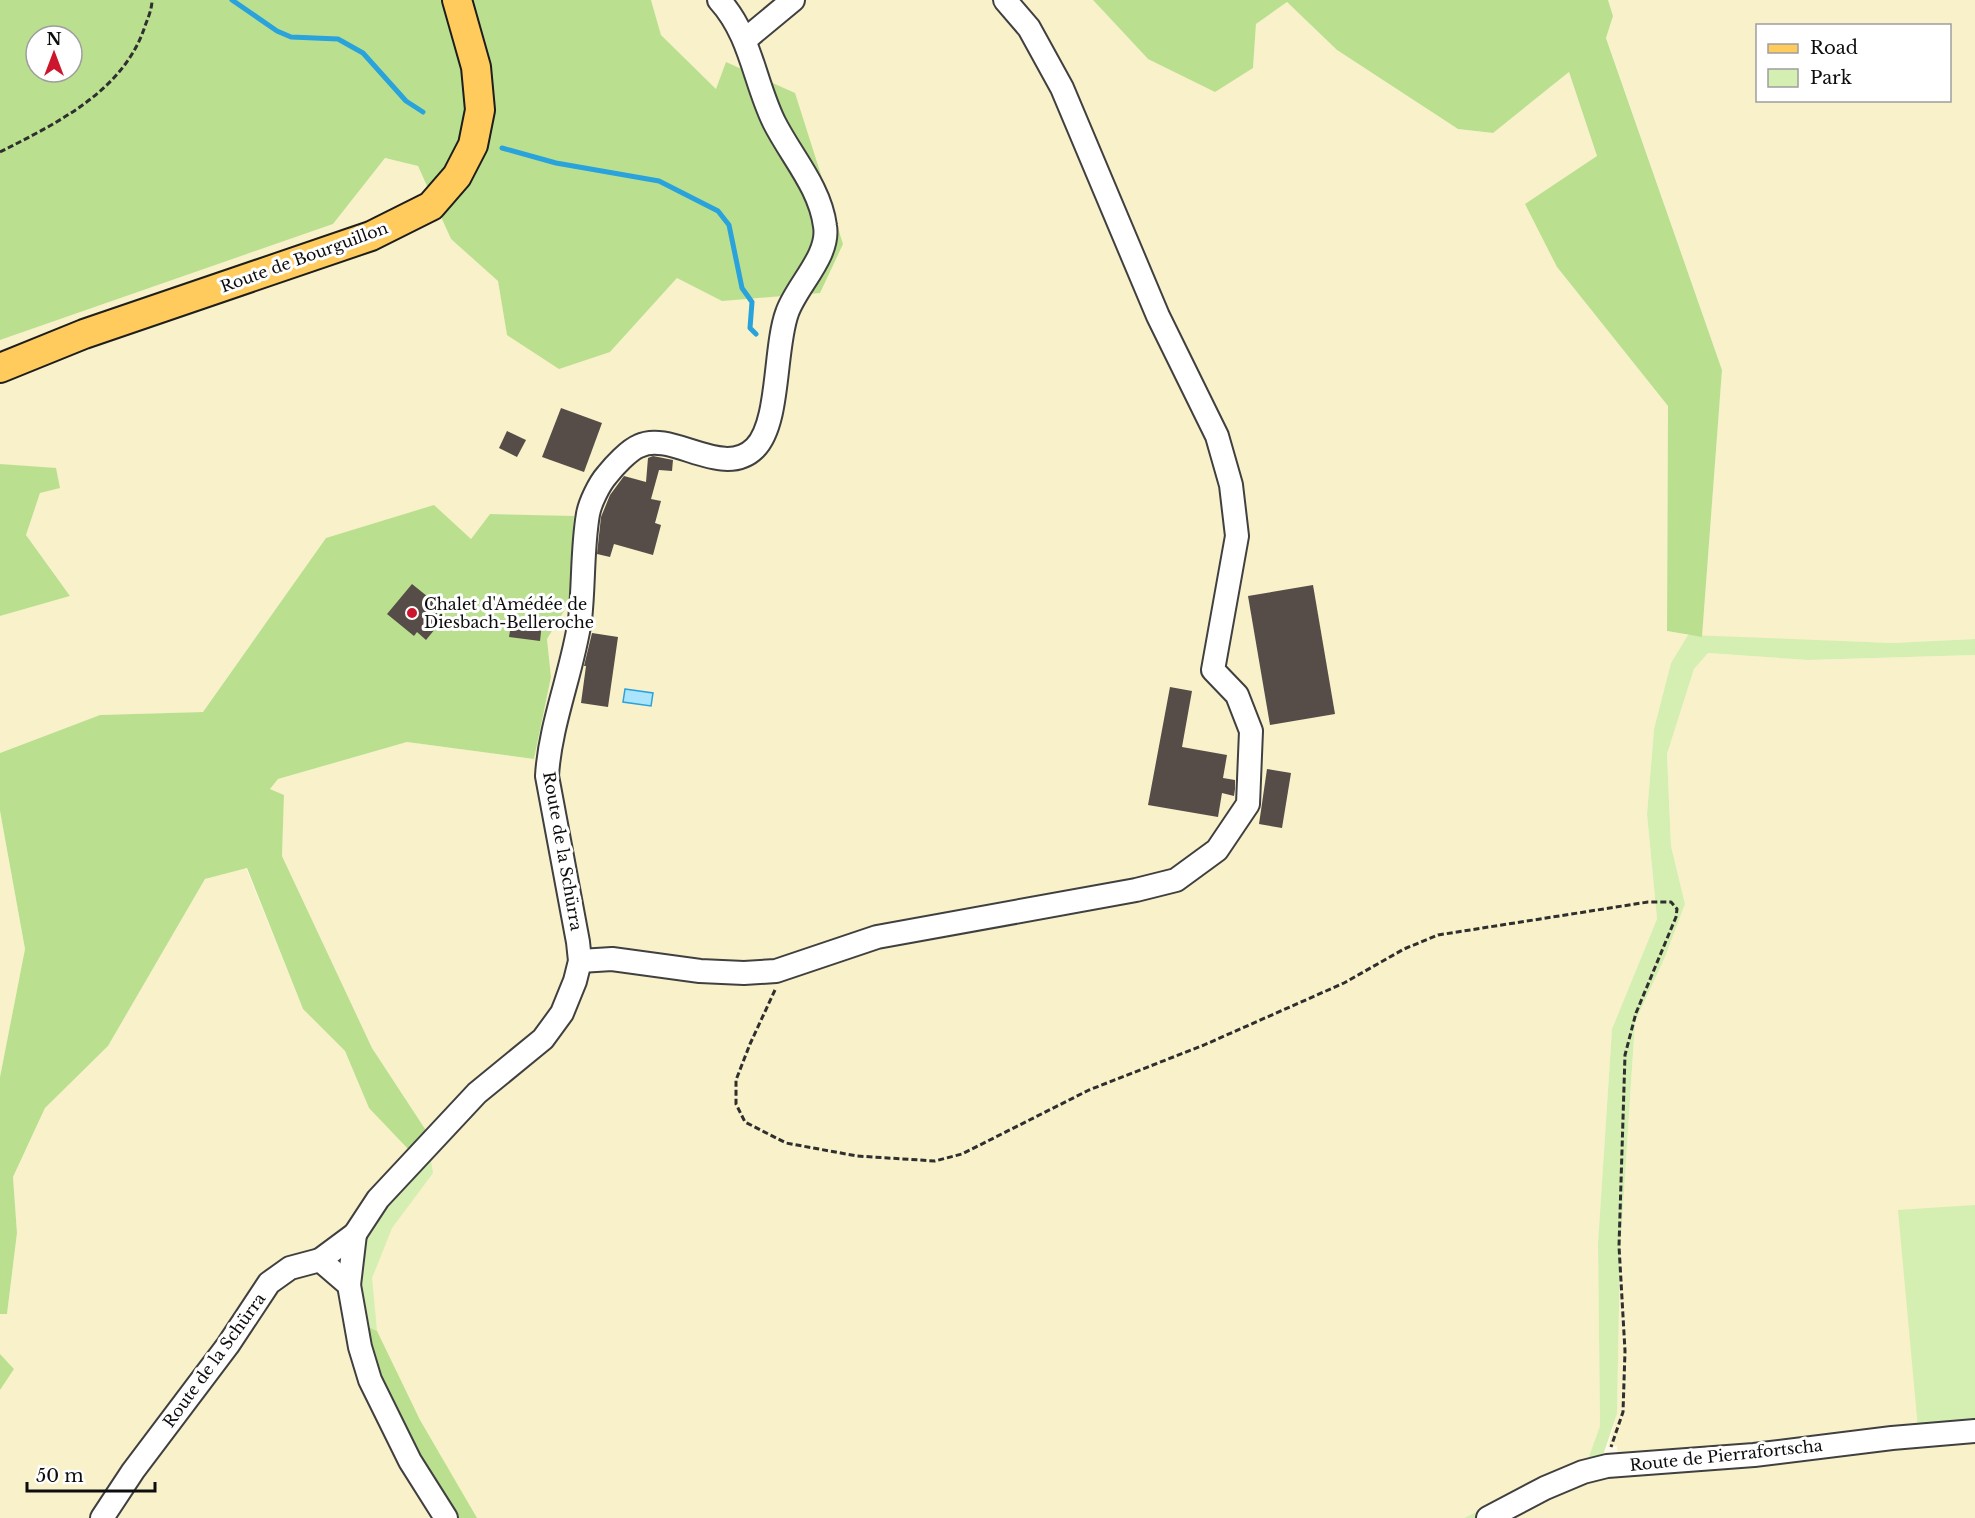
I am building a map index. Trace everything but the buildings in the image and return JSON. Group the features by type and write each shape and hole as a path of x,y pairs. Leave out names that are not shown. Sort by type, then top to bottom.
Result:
{"main road":[{"name":"Route de Bourguillon","path":"0,368 84,334 371,236 431,206 457,176 473,145 480,110 476,68 457,0"}],"street":[{"name":"Route de la Schürra","path":"102,1518 134,1471 228,1345 269,1283 290,1268 320,1260 355,1234 378,1198 477,1093 543,1039 562,1013 575,981 580,961 547,776 549,752 568,681 580,620 588,511 606,476 639,445 661,444 731,460 755,449 770,423 778,352 787,312 820,253 826,228 820,201 766,104 746,39 733,15 719,0"},
{"path":"746,39 793,0"},
{"path":"580,961 612,959 733,972 776,971 877,937 1136,890 1176,880 1217,850 1248,804 1251,731 1237,695 1213,670 1237,536 1231,485 1217,436 1158,316 1062,88 1029,28 1005,0"},
{"path":"355,1234 349,1285 360,1347 370,1380 410,1461 446,1518"},
{"path":"320,1260 349,1285"},
{"name":"Route de Pierrafortscha","path":"1488,1518 1545,1488 1583,1472 1607,1466 1754,1455 1892,1438 1975,1431"}],"path":[{"path":"0,152 55,123 100,92 137,50 152,0"},
{"path":"776,971 778,984 736,1080 736,1104 745,1122 786,1143 857,1156 935,1161 962,1154 1089,1090 1204,1045 1344,983 1404,949 1438,935 1647,902 1671,902 1677,909 1676,917 1636,1013 1625,1055 1619,1246 1625,1351 1623,1412 1607,1466"}],"shaded area":[{"path":"651,0 1093,0 1148,59 1253,68 1256,24 1287,2 1337,50 1458,129 1492,133 1569,72 1597,156 1557,267 1668,406 1667,631 1688,635 1671,663 1654,729 1647,814 1657,919 1612,1029 1598,1243 1600,1426 1588,1459 1464,1518 0,1518 0,1390 14,1369 0,1354 0,1314 7,1314 17,1233 13,1177 45,1108 108,1046 205,879 246,868 303,1009 345,1051 369,1108 429,1135 372,1048 282,856 284,795 270,789 278,779 407,742 534,759 551,677 547,639 569,603 574,517 490,514 471,539 326,538 203,712 100,715 0,753 0,616 70,596 26,535 40,493 12,466 0,464 0,340 333,224 385,158 418,166 451,239 498,280 507,335 610,352 678,277 722,301 727,62 717,90 661,35"},
{"path":"1608,0 1975,0 1975,639 1892,643 1702,637 1722,370 1606,37 1613,16"},
{"path":"1708,653 1808,660 1975,655 1975,1424 1753,1450 1618,1454 1617,1446 1608,1447 1617,1414 1620,1253 1635,1022 1665,957 1685,904 1671,846 1667,754 1694,669"},
{"path":"0,811 25,949 0,1077"},
{"path":"1975,1437 1975,1518 1498,1518 1585,1477"}],"green space":[{"path":"0,0 651,0 661,35 716,89 726,62 795,93 843,244 820,293 722,301 677,278 610,352 559,369 507,335 498,281 451,239 418,166 385,158 333,224 0,340"},
{"path":"1093,0 1608,0 1613,16 1606,38 1722,370 1702,637 1667,631 1668,406 1557,267 1525,204 1597,156 1569,72 1493,133 1458,129 1337,50 1287,2 1256,24 1253,68 1215,92 1148,59"},
{"path":"0,464 56,468 60,488 40,493 26,535 70,596 0,616"},
{"path":"434,505 471,539 490,514 574,516 569,603 547,639 551,677 534,759 407,742 278,779 270,789 284,795 282,856 372,1048 429,1135 410,1151 369,1108 345,1051 303,1009 247,868 205,879 108,1046 45,1108 13,1177 17,1233 7,1314 0,1314 0,1077 25,949 0,811 0,753 100,715 203,712 326,538"},
{"path":"1688,635 1892,643 1975,639 1975,655 1808,660 1708,653 1694,669 1667,754 1671,846 1685,904 1665,957 1635,1022 1620,1253 1617,1414 1602,1458 1478,1518 1464,1518 1588,1459 1600,1426 1598,1243 1612,1029 1657,919 1647,814 1654,729 1671,663"},
{"path":"431,1161 433,1173 392,1228 372,1278 377,1331 370,1327 368,1334 359,1304 364,1235 418,1166"},
{"path":"1975,1205 1975,1424 1918,1428 1898,1210"},
{"path":"369,1327 377,1331 420,1420 477,1518 455,1518 399,1424 375,1369 369,1346"},
{"path":"0,1354 14,1369 0,1390"}],"water":[{"path":"625,689 653,693 651,706 623,702"}],"waterway":[{"path":"232,0 277,31 291,37 338,39 363,53 406,101 423,112"},
{"path":"502,148 556,163 659,181 718,211 729,225 742,288 752,302 750,328 756,334"}],"place":[{"name":"Chalet d'Amédée de Diesbach-Belleroche","path":"412,613"}]}
